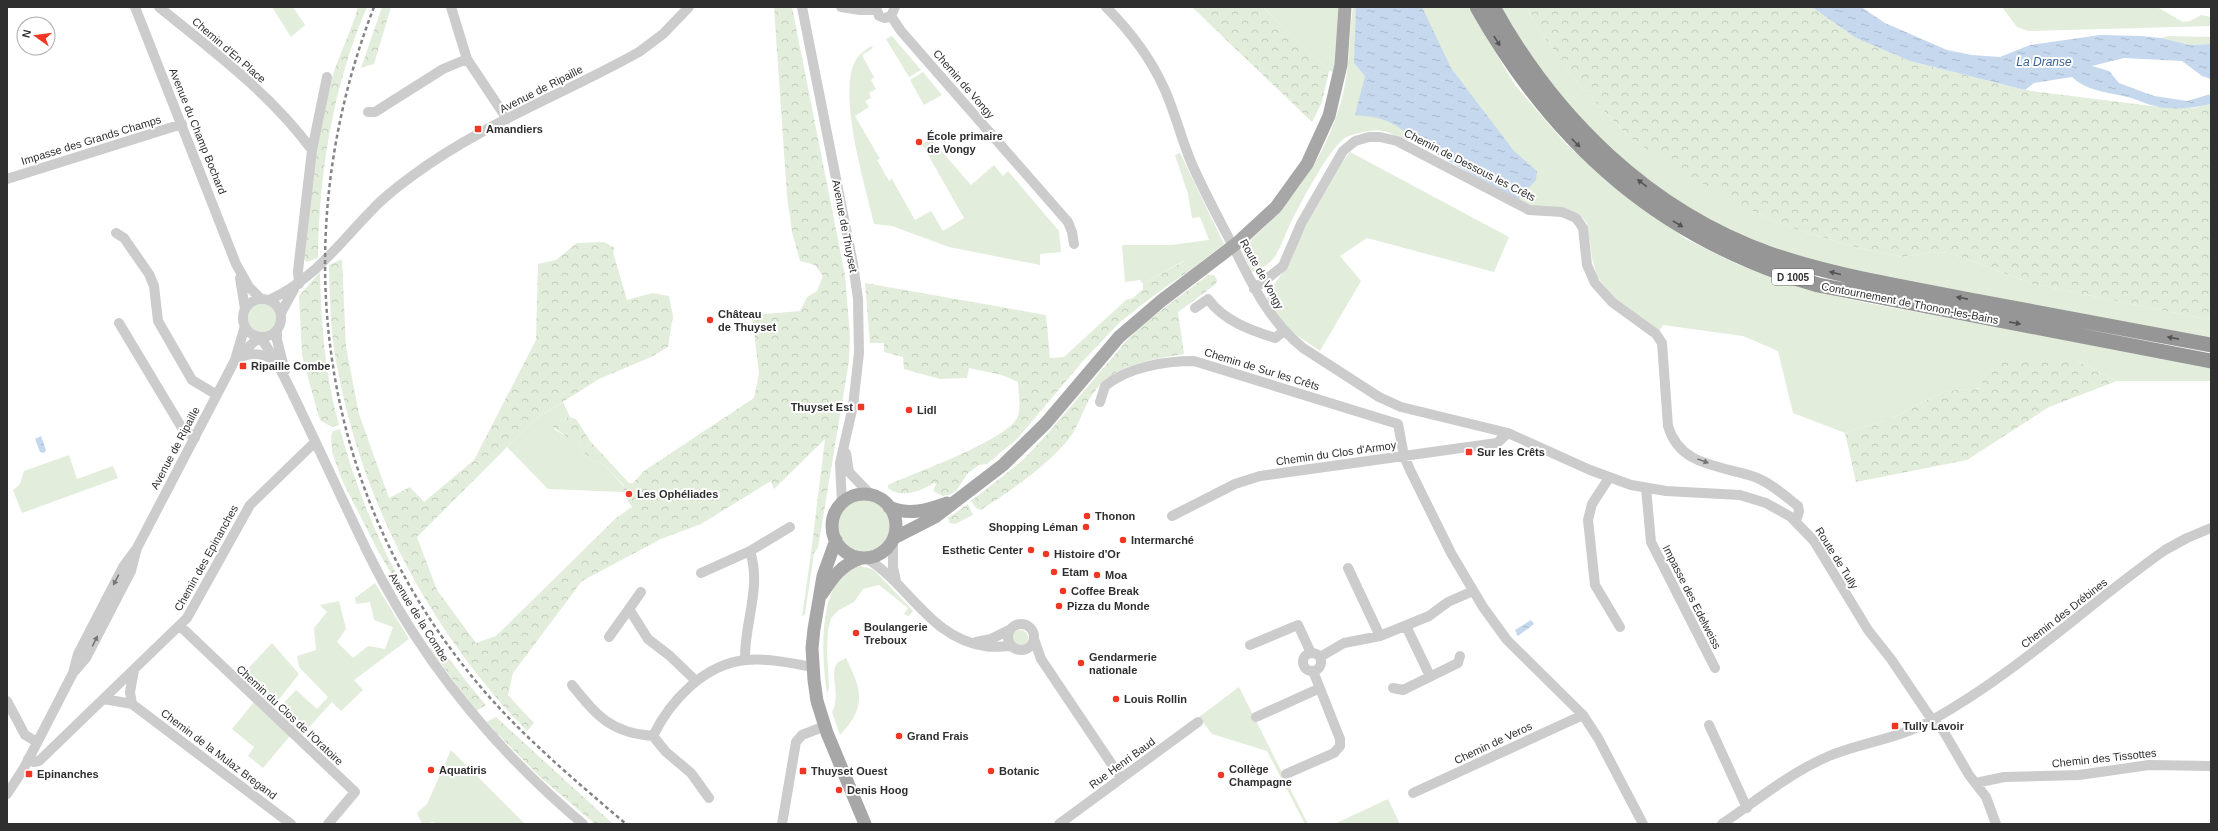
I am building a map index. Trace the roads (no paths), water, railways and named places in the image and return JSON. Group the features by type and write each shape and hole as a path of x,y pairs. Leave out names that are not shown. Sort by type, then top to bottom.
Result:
{"highway":[{"name":"Contournement de Thonon-les-Bains","path":"1478,7 1523,80 1545,109 1580,147 1646,202 1718,246 1782,273 1818,285 2211,360"},
{"name":"Contournement de Thonon-les-Bains","path":"1493,7 1535,74 1567,114 1596,144 1634,177 1664,199 1732,238 1785,258 1852,277 2211,345"}],"main road":[{"path":"821,595 838,571 847,564 881,553 893,538 935,517 958,498 992,474 1025,445 1119,337 1152,308 1242,239 1287,193 1315,149 1332,105 1341,65 1345,7"},
{"path":"864,558 846,552 836,540 833,530 833,521 842,504 856,496 871,495 882,500 889,507 896,522 893,538"},
{"path":"889,507 903,512 919,512 958,498"},
{"path":"836,540 823,576 821,595 812,639 812,667 817,698 825,726 865,824"}],"street":[{"name":"Avenue du Champ Bochard","path":"135,7 236,264 249,287 265,300"},
{"name":"Chemin d'En Place","path":"159,7 244,76 302,136 312,150"},
{"path":"451,7 467,59 507,119"},
{"name":"Avenue de Ripaille","path":"265,300 297,285 334,252 374,207 396,188 446,152 507,119 639,52 663,34 689,7"},
{"path":"842,7 854,10 876,8 882,18 893,12"},
{"name":"Route de Vongy","path":"1106,7 1137,42 1160,80 1192,164 1254,289 1265,308 1284,331 1303,348 1392,404 1430,416 1508,433"},
{"name":"Avenue de Thuyset","path":"804,8 853,264 858,299 860,334 858,371 845,447 840,467 842,504"},
{"name":"Chemin de Vongy","path":"893,12 901,30 1068,222 1072,232 1074,244"},
{"path":"368,112 375,112 443,69 467,59"},
{"path":"297,285 312,150 327,77"},
{"name":"Impasse des Grands Champs","path":"7,179 182,124"},
{"name":"Chemin de Dessous les Crêts","path":"1254,289 1283,266 1301,224 1343,151 1355,141 1363,138 1380,137 1391,139 1529,210 1568,213 1579,221 1585,234 1589,271 1596,283 1612,302 1656,334 1662,343 1668,426 1672,439 1687,455 1703,462 1756,478 1770,485 1798,506 1799,512 1796,521"},
{"path":"116,233 124,238 149,274 154,286 158,321 192,380 217,395"},
{"name":"Avenue du Champ Bochard","path":"236,264 245,309"},
{"name":"Avenue de Ripaille","path":"281,313 297,285"},
{"path":"1195,308 1208,299 1219,312 1253,331 1275,338 1284,331"},
{"path":"265,300 276,304 281,313 281,321 277,330 271,335 259,337 251,333 245,326 243,318 245,309 253,301 265,300"},
{"path":"119,323 182,428 194,438"},
{"name":"Avenue de Ripaille","path":"7,794 28,759 74,673 86,658 100,622 132,571 137,548 235,360 245,326"},
{"name":"Avenue de la Combe","path":"277,330 277,340 289,385"},
{"name":"Avenue de Ripaille","path":"235,360 259,337"},
{"name":"Avenue de la Combe","path":"259,337 289,385 377,570 426,653 461,701 502,749 547,793 583,824"},
{"path":"235,360 252,354 266,355 274,360"},
{"name":"Chemin de Sur les Crêts","path":"1100,402 1105,386 1126,374 1163,364 1194,362 1398,424 1404,456"},
{"name":"Chemin du Clos d'Armoy","path":"1172,516 1235,484 1260,476 1497,443 1508,433"},
{"name":"Route de Tully","path":"1508,433 1609,478 1646,488 1666,491 1726,494 1753,498 1778,508 1796,521 1814,541 1865,626 1944,732 1986,797 1996,824"},
{"name":"Chemin des Epinanches","path":"28,759 34,762 39,761 180,626 198,601 250,505 315,442"},
{"name":"Avenue de Thuyset","path":"845,447 849,472 871,495"},
{"path":"1404,456 1440,532 1474,591 1507,640 1583,715 1598,738 1643,824"},
{"path":"1609,478 1592,504 1588,520 1595,584 1620,627"},
{"name":"Impasse des Edelweiss","path":"1646,488 1651,542 1715,668"},
{"path":"701,573 750,551 790,527"},
{"name":"Chemin des Drébines","path":"1722,824 1827,757 1934,720 2003,676 2166,550 2211,528"},
{"path":"893,538 893,566 896,581"},
{"path":"744,660 744,647 754,589 755,574 750,551"},
{"path":"864,558 896,581 939,627 953,635 989,647 1010,646 1016,650 1024,650 1041,659"},
{"path":"1348,568 1380,636"},
{"path":"1312,671 1306,669 1304,663 1305,657 1315,655 1344,643 1380,636 1406,626 1429,616 1448,602 1474,591"},
{"path":"609,637 641,592"},
{"path":"629,609 648,639 670,656 696,681"},
{"path":"972,642 992,639 1017,624 1026,625 1032,630 1041,659 1121,778"},
{"path":"1250,645 1298,625 1320,666 1312,671"},
{"name":"Chemin du Clos de l'Oratoire","path":"180,626 355,792 328,824"},
{"path":"1406,626 1430,676"},
{"path":"1009,630 1007,637 1010,646"},
{"path":"1024,650 1031,645 1034,639"},
{"path":"1393,688 1403,690 1458,663 1460,656"},
{"path":"653,736 669,709 696,681 728,664 744,660 763,659 812,667"},
{"path":"132,704 130,692 134,670"},
{"path":"1286,774 1334,753 1340,746 1340,739 1318,689 1312,671"},
{"path":"572,686 597,714 609,723 633,735 653,736 666,752 691,773 709,798"},
{"path":"1256,717 1318,689"},
{"name":"Chemin de la Mulaz Bregand","path":"104,699 132,704 291,824"},
{"path":"7,701 24,734 37,742"},
{"name":"Chemin de Veros","path":"1413,793 1583,715"},
{"name":"Rue Henri Baud","path":"1059,824 1198,722"},
{"path":"1709,725 1747,808"},
{"path":"782,824 796,742 802,734 825,726"},
{"name":"Chemin des Tissottes","path":"1976,783 2000,777 2079,775 2149,764 2211,766"}],"water":[{"path":"1356,7 1422,7 1451,68 1514,151 1537,171 1536,180 1518,200 1441,157 1389,122 1355,115 1365,76 1354,63"},
{"name":"La Dranse","path":"1812,7 1861,7 1885,23 1947,50 1972,55 2000,57 2030,45 2100,35 2161,38 2190,45 2211,44 2211,79 2202,76 2182,61 2124,58 2092,66 2109,71 2119,83 2154,96 2187,101 2211,94 2211,104 2185,108 2159,107 2128,97 2090,88 2072,77 2034,83 2025,90 1910,61 1856,38"},
{"path":"41,436 46,450 44,453 40,452 35,439"},
{"path":"1531,620 1534,624 1518,636 1515,630"}],"railway":[{"path":"374,7 347,92 330,178 325,265 331,351 348,435 376,517 415,595 466,669 484,691 542,751 626,824"}],"place":[{"name":"Amandiers","path":"478,129"},
{"name":"École primaire de Vongy","path":"919,142"},
{"name":"Château de Thuyset","path":"710,320"},
{"name":"Ripaille Combe","path":"243,366"},
{"name":"Thuyset Est","path":"861,407"},
{"name":"Lidl","path":"909,410"},
{"name":"Sur les Crêts","path":"1469,452"},
{"name":"Les Ophéliades","path":"629,494"},
{"name":"Thonon","path":"1087,516"},
{"name":"Shopping Léman","path":"1086,527"},
{"name":"Intermarché","path":"1123,540"},
{"name":"Esthetic Center","path":"1031,550"},
{"name":"Histoire d'Or","path":"1046,554"},
{"name":"Etam","path":"1054,572"},
{"name":"Moa","path":"1097,575"},
{"name":"Coffee Break","path":"1063,591"},
{"name":"Pizza du Monde","path":"1059,606"},
{"name":"Boulangerie Treboux","path":"856,633"},
{"name":"Gendarmerie nationale","path":"1081,663"},
{"name":"Louis Rollin","path":"1116,699"},
{"name":"Tully Lavoir","path":"1895,726"},
{"name":"Grand Frais","path":"899,736"},
{"name":"Aquatiris","path":"431,770"},
{"name":"Thuyset Ouest","path":"803,771"},
{"name":"Botanic","path":"991,771"},
{"name":"Epinanches","path":"29,774"},
{"name":"Collège Champagne","path":"1221,775"},
{"name":"Denis Hoog","path":"839,790"}]}
